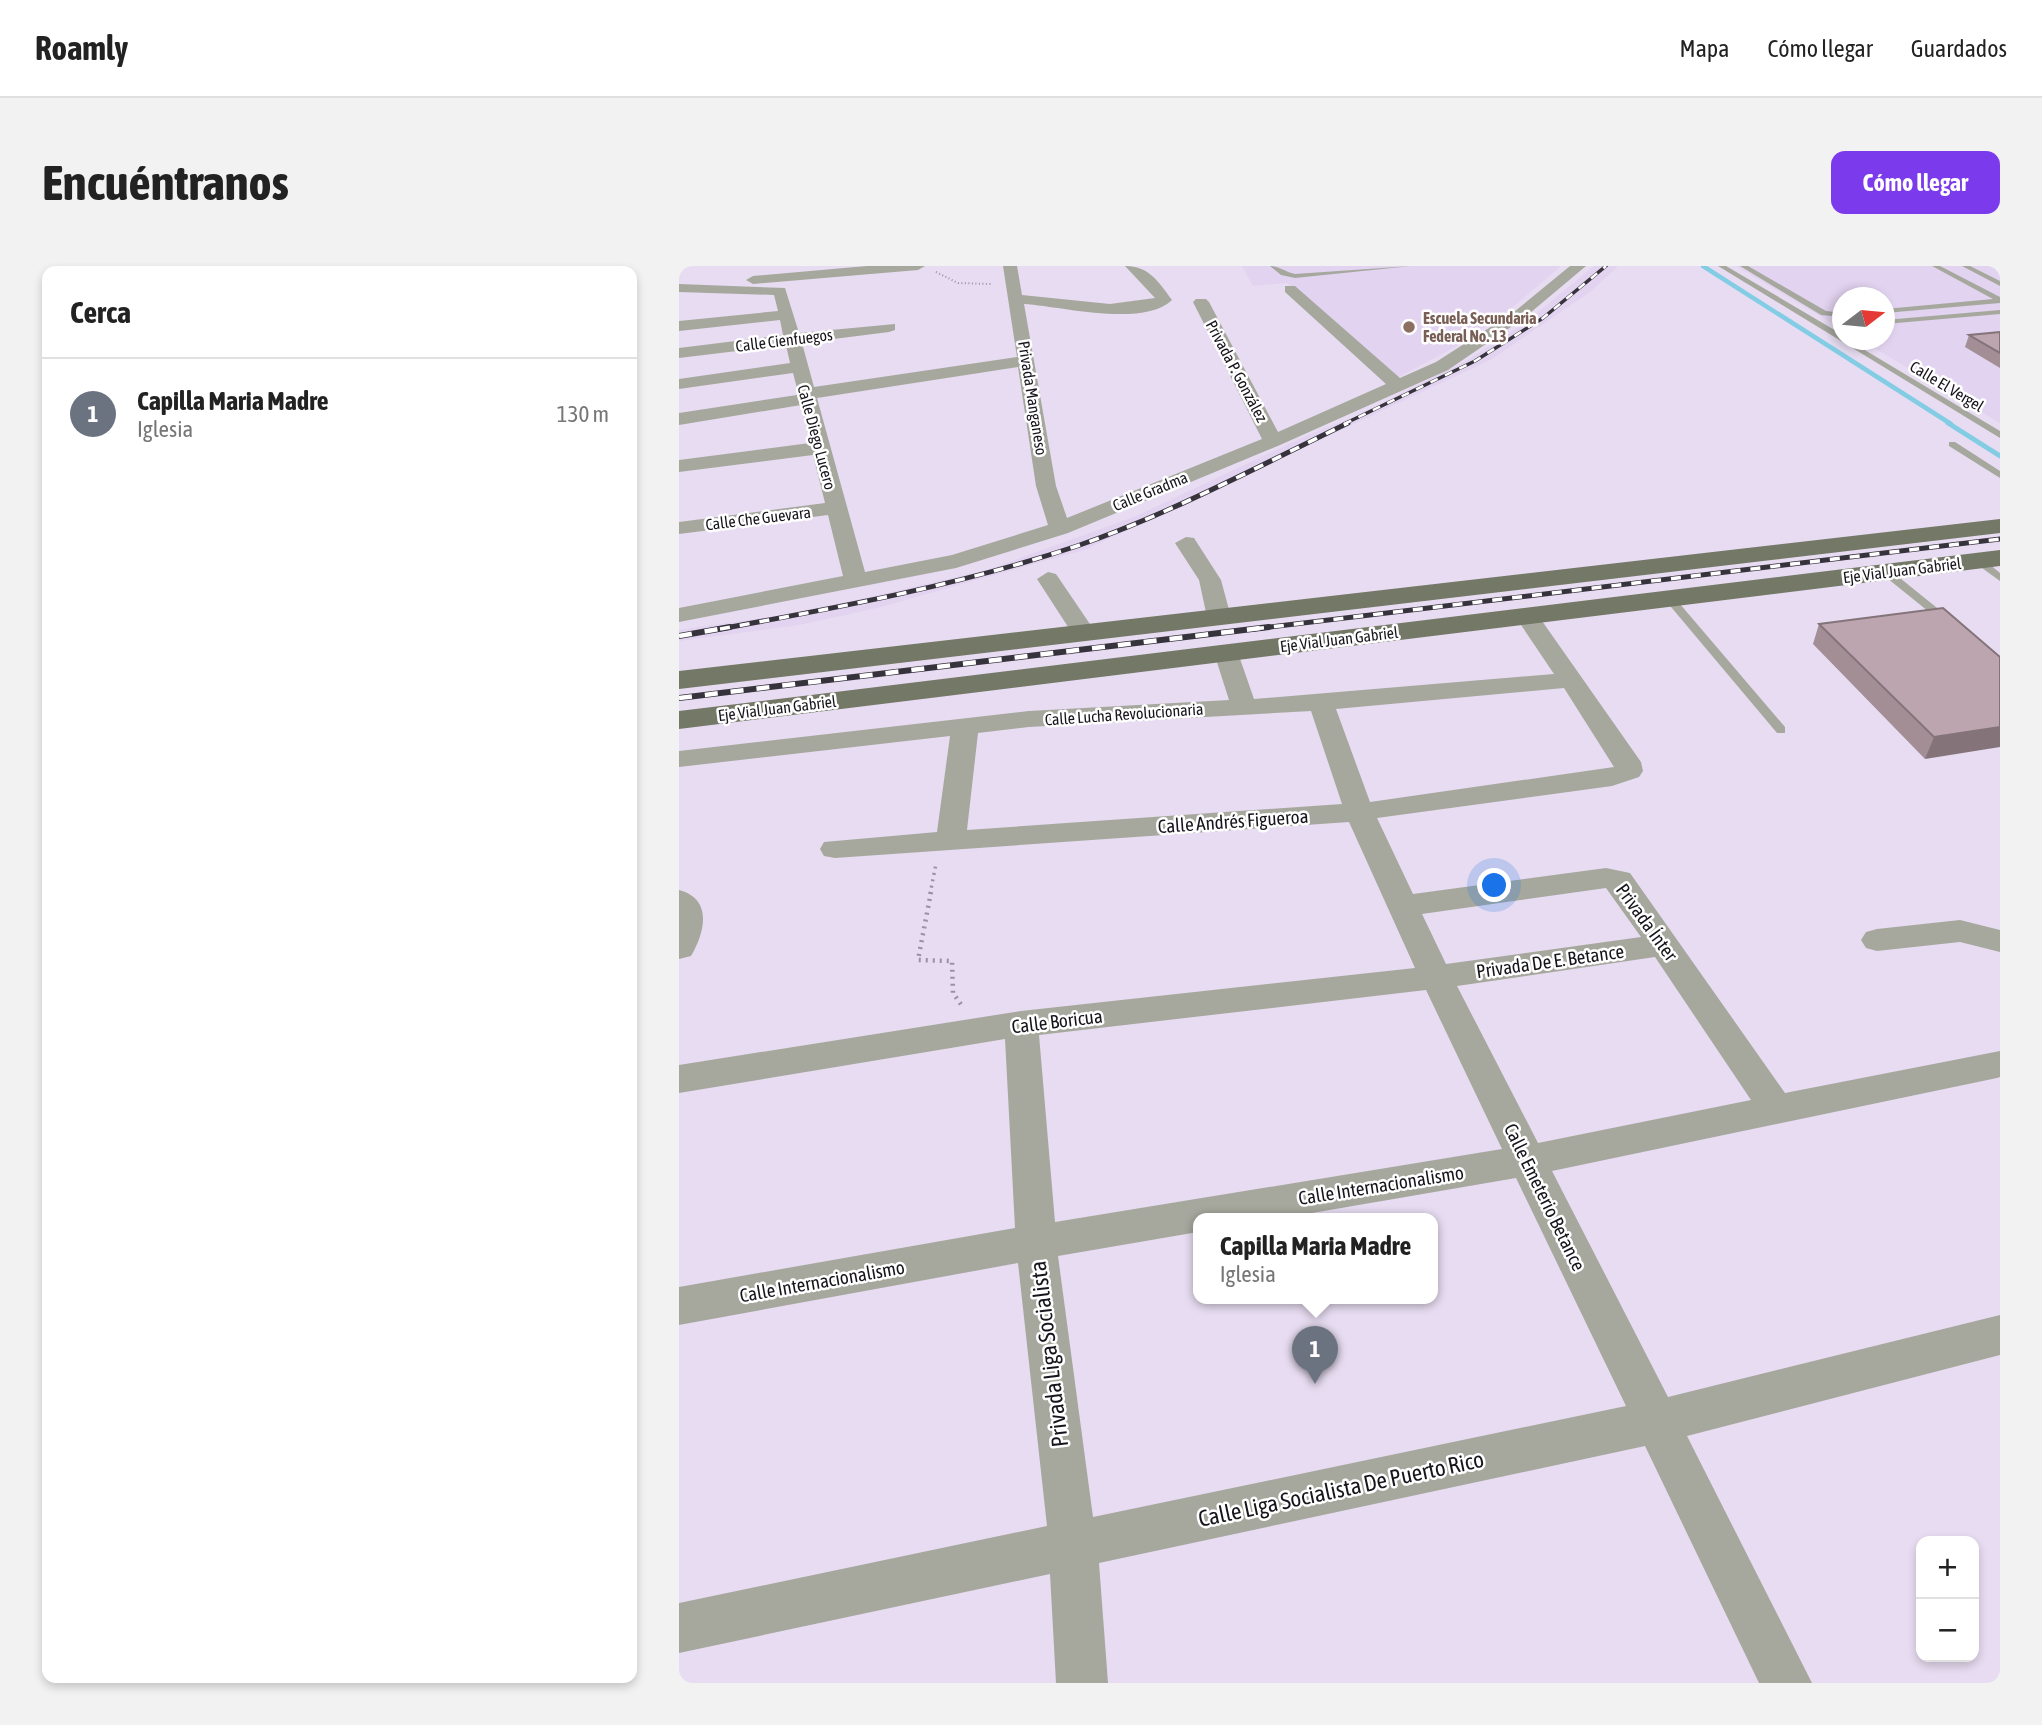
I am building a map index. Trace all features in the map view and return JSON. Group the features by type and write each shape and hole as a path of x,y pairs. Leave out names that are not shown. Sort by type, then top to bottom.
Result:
{"main road":[{"name":"Eje Vial Juan Gabriel","path":"679,680 2000,526"},
{"name":"Eje Vial Juan Gabriel","path":"679,720 1885,572 1993,566"}],"street":[{"path":"679,288 918,266"},
{"path":"1014,283 1053,300 1124,311 1164,300 1149,280 1132,266"},
{"name":"Calle Gradma","path":"679,615 956,561 1061,528 1273,441 1442,366 1486,339 1579,266"},
{"path":"679,282 774,279"},
{"name":"Calle Diego Lucero","path":"774,279 856,582"},
{"name":"Privada Manganeso","path":"1014,283 1046,486 1061,528"},
{"path":"1290,289 1398,386"},
{"name":"Privada P. González","path":"1201,302 1273,441"},
{"path":"679,326 785,315"},
{"name":"Calle Cienfuegos","path":"679,354 889,327"},
{"path":"679,419 806,396 907,370 1026,361"},
{"path":"679,384 798,367"},
{"path":"679,466 820,448"},
{"name":"Calle Che Guevara","path":"679,528 836,508"},
{"path":"1185,543 1210,580 1219,617"},
{"path":"1048,579 1084,633"},
{"path":"1527,616 1570,680"},
{"path":"1226,653 1244,707"},
{"name":"Calle Lucha Revolucionaria","path":"679,759 1029,719 1321,703 1570,680"},
{"name":"Calle Andrés Figueroa","path":"835,849 1359,813 1612,778 1629,771 1627,762 1570,680"},
{"name":"Calle Emeterio Betance","path":"1321,703 1359,813 1436,977 1786,1683"},
{"path":"951,839 965,727"},
{"name":"Privada Ínter","path":"1403,906 1613,878 1623,884 1775,1107"},
{"path":"679,900 687,908 688,925 679,948"},
{"path":"1877,940 1960,931 2000,941"},
{"name":"Privada De E. Betance","path":"1436,977 1664,945"},
{"name":"Calle Boricua","path":"679,1079 1000,1027 1436,977"},
{"name":"Privada Liga Socialista","path":"1000,1027 1036,1242 1073,1545 1082,1683"},
{"name":"Calle Internacionalismo","path":"1212,1213 1527,1161 1775,1107 1997,1064"},
{"name":"Calle Internacionalismo","path":"679,1306 1193,1216"},
{"name":"Calle Liga Socialista De Puerto Rico","path":"679,1628 1656,1422 2000,1335"}],"lane":[{"path":"1273,266 1283,274 1295,276 1408,266"},
{"name":"Calle El Vergel","path":"1721,266 1832,332"},
{"path":"1743,266 1824,313 1832,313"},
{"path":"1935,266 2000,301"},
{"path":"1965,266 2000,284"},
{"path":"1895,310 2000,301"},
{"path":"1895,321 2000,312"},
{"path":"1823,327 1832,327"},
{"name":"Calle El Vergel","path":"1861,350 2000,435"},
{"path":"1952,444 2000,475"},
{"path":"1885,572 1959,632"},
{"path":"1670,599 1781,730"}],"path":[{"path":"936,272 958,283 1014,283"},
{"path":"951,839 937,858 918,960 952,961 953,993 1000,1027"}],"shaded area":[{"name":"Escuela Secundaria Federal No. 13","path":"1242,266 1561,266 1513,307 1455,347 1393,380 1287,283 1253,286"},
{"path":"1594,266 1618,266 1590,292 1492,359 1087,549 877,608 799,625 679,641 679,630 804,612 987,570 1134,517 1308,435 1354,417 1466,361 1525,323"},
{"path":"1736,266 2000,266 2000,423 1878,350 1895,350 1895,287 1832,287 1832,323"}],"building":[{"path":"2000,332 2000,353 1969,335"},
{"path":"1943,608 2000,657 2000,727 1934,737 1819,624"}],"waterway":[{"path":"1703,266 1951,424"},
{"path":"1948,423 2000,456"}],"railway":[{"path":"1344,424 1475,361 1543,318 1606,266"},
{"path":"720,629 945,584 1077,546 1180,504 1348,423"},
{"path":"1254,629 2000,539"},
{"path":"679,636 730,627"},
{"path":"679,698 1269,627"}],"place":[{"name":"Escuela Secundaria Federal No. 13","path":"1409,327"},
{"name":"Capilla Maria Madre","path":"1315,1384"}]}
